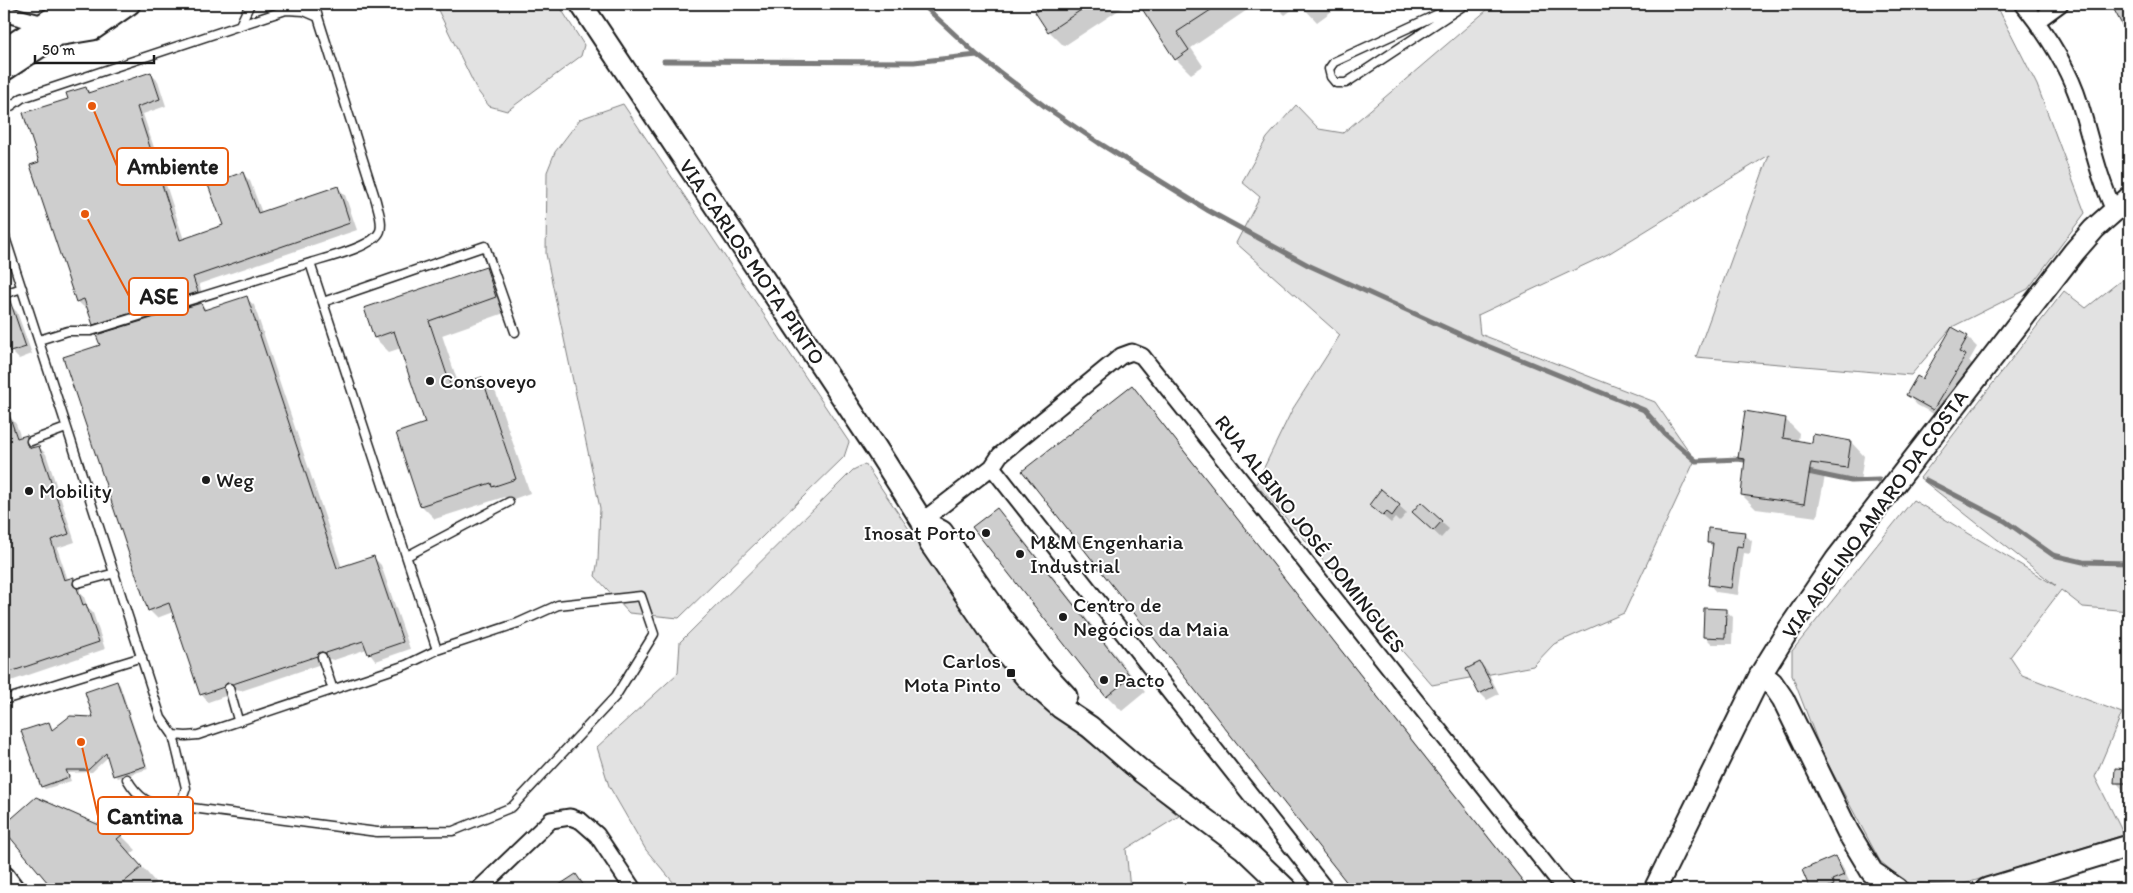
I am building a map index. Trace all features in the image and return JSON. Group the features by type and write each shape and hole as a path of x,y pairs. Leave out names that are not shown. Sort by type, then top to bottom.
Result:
{"main road":[{"path":"4,70 51,29 74,4"},
{"path":"4,50 104,4"},
{"path":"51,29 94,30 129,4"},
{"name":"VIA CARLOS MOTA PINTO","path":"580,4 922,521 942,532 1003,620 1042,670 1071,701 1090,727 1142,772 1243,848 1286,889"},
{"name":"VIA ADELINO AMARO DA COSTA","path":"1656,889 1761,674 1809,598 1858,531 2074,252 2094,228 2122,204"},
{"path":"1761,674 1772,683 1783,699 1848,832 1872,872 1897,889"},
{"path":"1987,889 2129,846"},
{"path":"4,877 13,889"}],"street":[{"path":"2023,4 2037,21 2067,72 2080,102 2098,173 2122,204"},
{"path":"2037,21 2060,4"},
{"path":"4,9 10,14 51,29"},
{"name":"RUA ALBINO JOSÉ DOMINGUES","path":"922,521 992,467 1000,456 1121,356 1132,352 1142,356 1565,889"},
{"path":"992,467 1325,889"},
{"path":"478,889 551,820 570,818 581,821 597,835 633,889"}],"lane":[{"path":"240,25 250,4"},
{"path":"39,340 68,331 91,331 310,263 375,239 380,230 380,218 376,201 314,4"},
{"path":"1460,4 1334,62 1329,69 1331,77 1336,83 1346,83 1466,4"},
{"path":"4,111 22,98 286,10 304,10 318,17"},
{"path":"4,234 161,718 172,734 186,788 181,802 171,809 156,806 136,793 127,779"},
{"path":"322,302 485,246 515,332"},
{"path":"310,263 408,556 437,650"},
{"path":"4,294 22,288"},
{"path":"31,440 66,428"},
{"path":"408,556 510,502"},
{"path":"78,583 115,573"},
{"path":"172,734 198,735 238,720 333,690 406,665 437,650 518,623 558,605 641,596 654,634 615,697 512,807 453,831 377,832 192,808 181,802"},
{"path":"4,700 142,657"},
{"path":"322,657 333,690"},
{"path":"229,688 238,720"}],"shaded area":[{"path":"435,4 558,4 584,45 581,56 507,111 489,106 477,90"},
{"path":"1494,4 1996,4 2037,85 2085,213 2028,289 1952,327 1911,375 1696,357 1769,155 1608,254 1478,315 1480,334 1655,402 1695,460 1624,613 1554,644 1533,666 1432,685 1256,484 1292,410 1340,335 1236,243 1260,197 1242,182 1267,138 1296,105 1319,129 1343,133"},
{"path":"623,104 849,442 844,457 679,618 629,613 595,576 598,560 600,508 546,254 547,172 555,152 580,119"},
{"path":"2129,274 2129,611 2083,607 2061,590 2010,657 2022,675 2122,713 2095,777 2124,835 1957,886 1906,883 1880,861 1822,753 1792,675 1792,651 1913,500 2056,586 1920,478 2064,291 2086,308"},
{"path":"865,464 1009,677 1179,816 1126,849 1130,889 679,889 646,850 609,786 597,747 678,673 680,642 853,470"}],"building":[{"path":"1047,4 1090,4 1048,32 1035,12"},
{"path":"1139,4 1220,4 1177,32 1189,50 1175,60"},
{"path":"2111,4 2129,4 2129,38"},
{"path":"151,72 160,99 137,107 180,240 223,225 208,185 243,172 258,213 338,186 350,223 193,277 198,292 93,325 84,299 76,302 30,165 39,162 23,113 68,99 66,93 86,87 88,93"},
{"name":"Consoveyo","path":"486,267 496,297 429,321 451,387 482,377 516,479 492,487 491,483 420,506 396,433 425,423 394,331 374,338 364,308"},
{"name":"Weg","path":"247,296 337,568 374,556 403,642 368,654 363,641 326,653 321,652 317,656 233,684 227,683 224,687 200,695 169,603 148,611 63,357 100,345 96,335 201,303 204,310"},
{"path":"9,298 26,347 10,352 4,334 4,300"},
{"path":"1952,327 1968,336 1959,352 1966,355 1933,410 1906,395 1917,376 1922,379"},
{"path":"1132,385 1529,889 1352,889 1022,471"},
{"name":"Mobility","path":"6,406 17,438 27,435 27,445 31,448 39,446 69,534 51,540 64,580 74,577 73,585 77,588 83,605 86,604 99,642 4,674 4,407"},
{"path":"1745,411 1786,418 1783,438 1812,443 1813,434 1851,441 1847,468 1811,463 1804,504 1741,495 1745,459 1738,458"},
{"path":"1381,489 1400,505 1392,516 1387,512 1383,516 1369,505"},
{"path":"1421,502 1442,521 1433,531 1412,512"},
{"name":"Centro de Negócios da Maia","path":"997,508 1131,677 1106,697 972,527"},
{"path":"1708,528 1745,532 1743,547 1737,546 1731,588 1708,585 1713,543 1707,543"},
{"path":"1704,608 1726,609 1725,638 1703,637"},
{"path":"1480,662 1493,687 1479,694 1466,669"},
{"path":"117,681 146,766 113,776 106,753 88,770 66,770 69,777 41,787 21,731 49,722 52,730 70,716 93,717 85,692"},
{"path":"2115,768 2129,769 2129,783 2114,783"},
{"path":"36,797 122,835 117,839 142,867 116,889 53,889 4,830 4,825"},
{"path":"1835,856 1844,875 1832,880 1834,885 1824,889 1810,889 1802,870"},
{"path":"576,874 586,889 553,889"}],"waterway":[{"path":"922,4 977,55"},
{"path":"664,61 914,62 977,55 1047,108 1099,143 1209,211 1308,265 1468,338 1644,410 1665,434 1696,461 1738,459 1751,461"},
{"path":"1803,471 1851,481 1879,480"},
{"path":"1926,480 2005,521 2053,555 2083,562 2129,563"}],"place":[{"name":"Ambiente","path":"92,106"},
{"name":"ASE","path":"85,214"},
{"name":"Consoveyo","path":"430,381"},
{"name":"Weg","path":"206,480"},
{"name":"Mobility","path":"29,491"},
{"name":"Inosat Porto","path":"986,533"},
{"name":"M&M Engenharia Industrial","path":"1020,554"},
{"name":"Centro de Negócios da Maia","path":"1063,617"},
{"name":"Carlos Mota Pinto","path":"1011,673"},
{"name":"Pacto","path":"1104,680"},
{"name":"Cantina","path":"81,742"}]}
